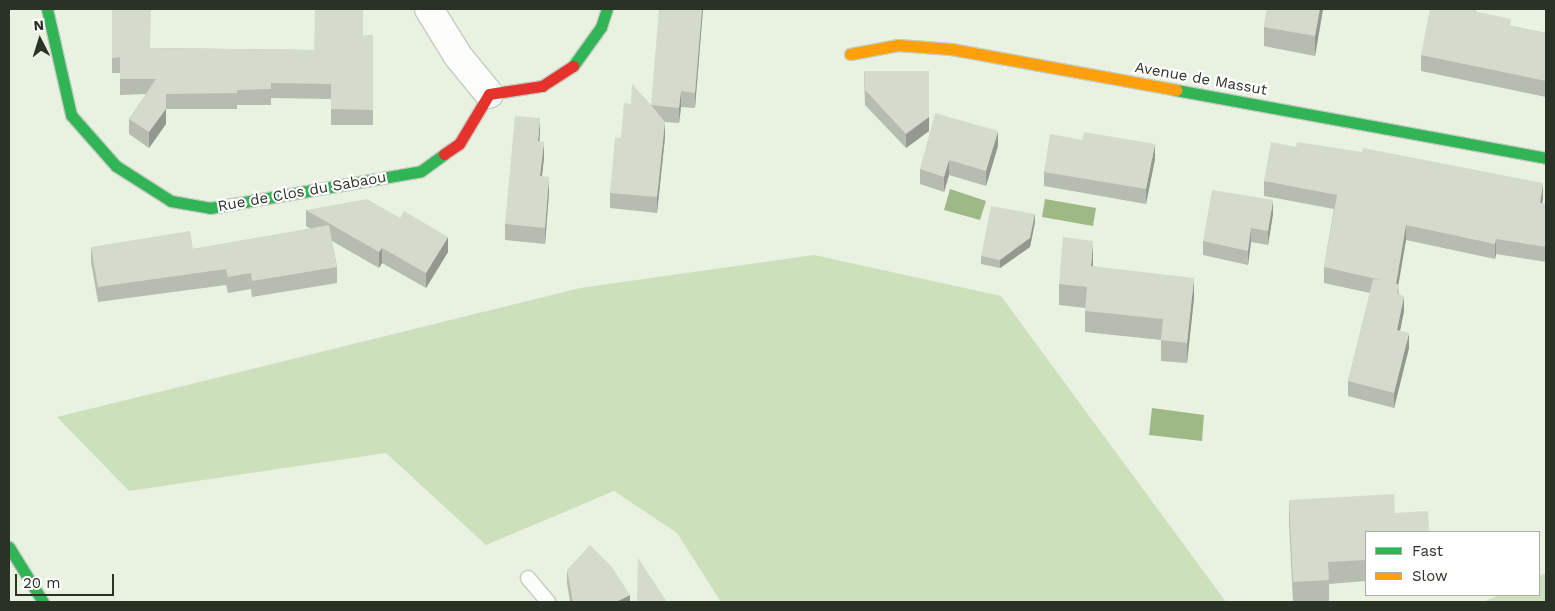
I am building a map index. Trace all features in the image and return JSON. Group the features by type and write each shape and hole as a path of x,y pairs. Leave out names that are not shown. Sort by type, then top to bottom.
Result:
{"street":[{"name":"Rue de Clos du Sabaou","path":"47,9 71,116 116,166 170,201 210,208 421,171 458,144 489,94"},
{"path":"429,9 458,56 489,94 542,86 576,64 601,27 607,9"},
{"name":"Avenue de Massut","path":"850,54 898,45 952,49 1546,158"},
{"path":"9,547 42,602"}],"lane":[{"path":"528,578 548,602"}],"shaded area":[{"path":"950,189 986,201 980,220 944,210"},
{"path":"1045,199 1096,208 1093,226 1042,217"},
{"path":"814,255 1001,296 1226,602 721,602 677,533 614,491 486,545 386,453 129,491 57,417 580,288"},
{"path":"1152,408 1204,415 1202,441 1149,435"},
{"path":"1546,573 1546,602 1483,602 1497,596 1540,596 1540,576"}],"building":[{"path":"112,9 151,9 150,48 314,50 315,9 363,9 363,36 373,35 373,110 331,109 331,84 271,83 271,89 237,90 237,93 166,94 166,109 149,132 129,119 156,79 120,79 120,57 112,58"},
{"path":"659,9 702,9 695,93 681,91 679,108 651,105"},
{"path":"1267,9 1320,9 1315,36 1264,27"},
{"path":"1430,9 1475,9 1474,11 1511,19 1510,26 1546,33 1546,81 1421,55"},
{"path":"864,71 929,71 929,117 906,134 865,90"},
{"path":"632,84 665,122 657,197 610,193 615,137 621,138 624,103 631,104"},
{"path":"935,113 998,131 986,171 949,160 944,177 920,169"},
{"path":"515,116 540,118 538,141 544,142 540,176 549,177 545,228 505,224"},
{"path":"1084,132 1155,144 1146,189 1044,172 1050,134 1082,140"},
{"path":"1271,142 1296,147 1297,142 1362,152 1363,148 1543,183 1540,203 1546,204 1546,247 1496,239 1495,244 1406,225 1396,284 1399,284 1397,293 1404,296 1397,330 1409,333 1394,393 1348,381 1373,279 1385,281 1324,267 1337,195 1264,181"},
{"path":"1212,190 1273,200 1268,231 1251,228 1248,251 1203,241"},
{"path":"367,199 400,218 404,211 448,237 426,273 382,248 379,252 306,210"},
{"path":"991,206 1035,214 1030,238 1000,260 981,256"},
{"path":"329,225 337,267 252,281 251,273 228,277 226,269 98,287 91,247 190,231 193,249"},
{"path":"1063,237 1093,241 1091,266 1194,278 1187,343 1161,340 1163,319 1085,311 1087,287 1059,284"},
{"path":"1394,494 1395,513 1428,511 1429,531 1365,531 1365,560 1328,562 1329,580 1293,582 1289,500"},
{"path":"590,545 612,567 630,595 616,602 573,602 567,570"},
{"path":"638,558 667,602 637,602"}],"traffic: fast":[{"path":"47,9 71,115 116,166 171,201 210,208 421,171 444,154"},
{"path":"573,66 601,27 607,9"},
{"path":"1176,90 1546,158"},
{"path":"9,547 43,602"}],"traffic: slow":[{"path":"850,54 898,45 951,49 1176,90"}],"traffic: jam":[{"path":"444,154 459,144 489,94 542,86 573,66"}]}
